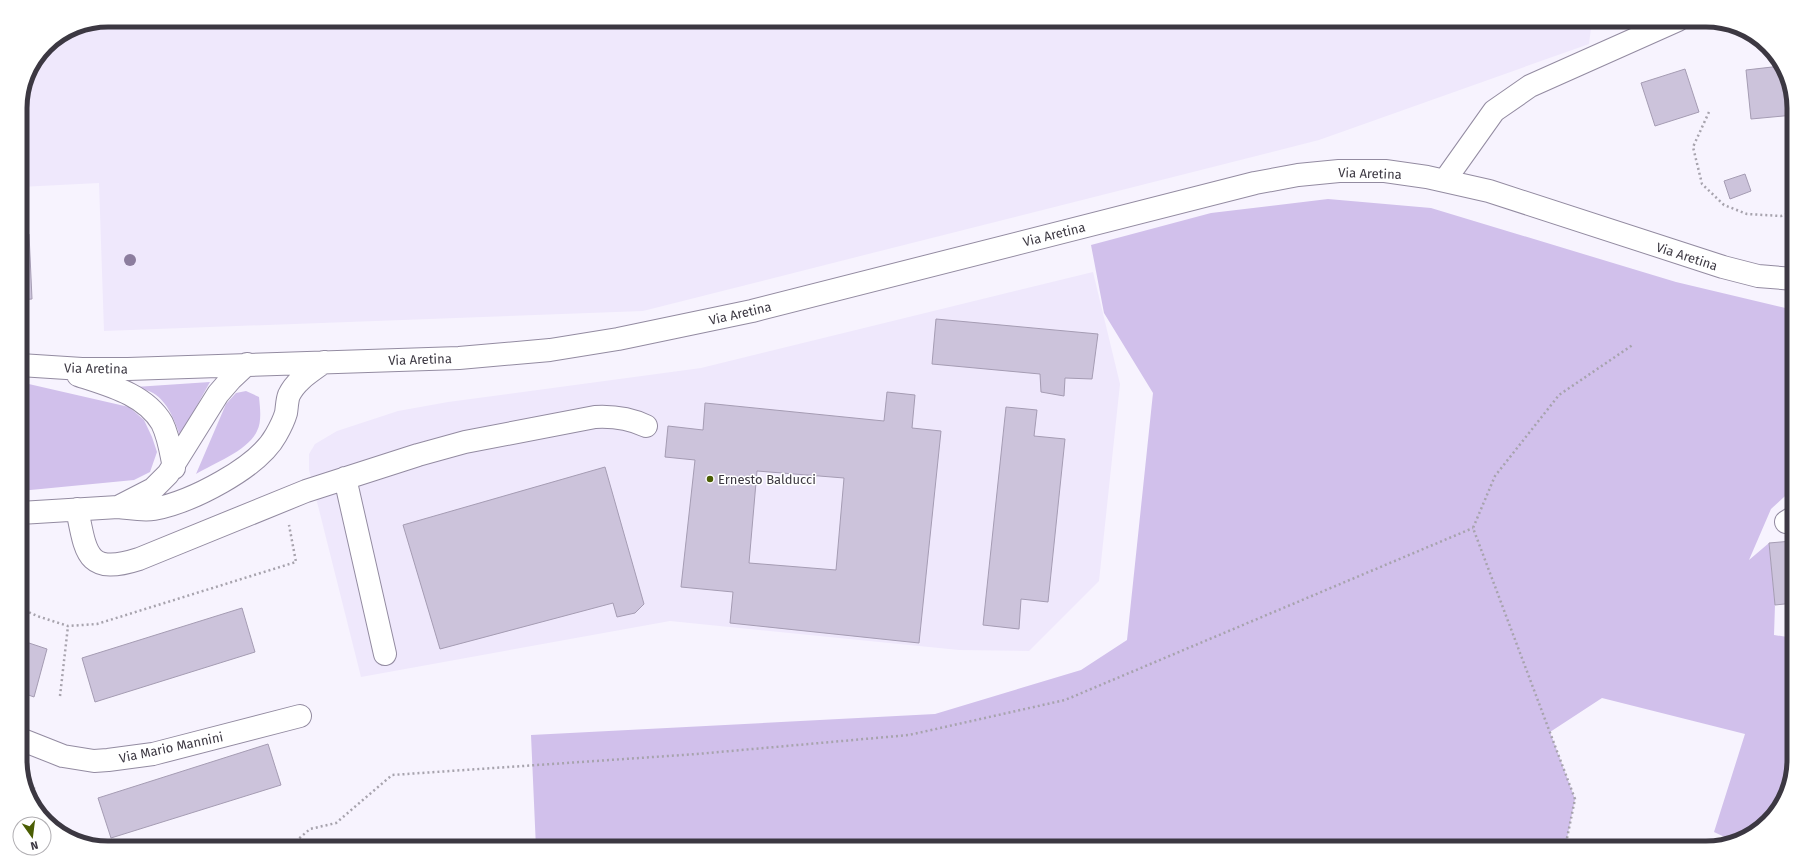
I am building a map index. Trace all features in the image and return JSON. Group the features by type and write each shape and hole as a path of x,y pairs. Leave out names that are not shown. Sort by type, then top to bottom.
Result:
{"street":[{"path":"1445,180 1494,111 1530,86 1662,27"},
{"name":"Via Aretina","path":"27,366 56,368 128,369 459,358 550,350 640,335 752,311 1255,183 1283,177 1339,171 1362,170 1406,173 1445,180 1489,191 1729,269 1758,276 1787,279"},
{"path":"27,513 118,507 154,509 211,488 252,463 266,450 276,436 286,414 289,395 304,376 324,362"},
{"path":"118,507 153,489 174,468 218,394 247,364 274,371 283,380 289,395"},
{"path":"56,368 110,386 131,395 147,405 162,424 170,445 174,468"},
{"path":"77,509 84,546 89,555 96,562 116,564 139,559 306,490 441,448 578,419 610,416 636,421 646,426"},
{"path":"345,478 385,654"},
{"name":"Via Mario Mannini","path":"27,742 63,756 89,760 108,760 152,754 300,716"}],"path":[{"path":"1709,112 1693,147 1702,184 1724,205 1747,214 1781,216 1787,214"},
{"path":"1566,841 1575,799 1474,528 1495,476 1559,395 1634,344"},
{"path":"27,611 68,626 97,624 296,562 288,522"},
{"path":"296,841 310,829 336,823 392,775 697,754 909,735 1065,700 1474,528"},
{"path":"60,696 68,626"},
{"path":"33,792 35,785"}],"shaded area":[{"path":"1591,27 1589,44 1319,140 643,311 104,331 99,183 27,187 27,103 35,72 47,55 59,44 77,33 98,28"},
{"path":"1328,199 1431,208 1676,282 1787,308 1787,494 1771,509 1749,560 1769,543 1775,605 1774,635 1787,637 1786,770 1779,796 1763,817 1755,824 1737,835 1727,838 1714,832 1745,734 1602,698 1550,732 1575,799 1566,841 536,841 531,735 935,714 1081,670 1127,640 1153,393 1104,313 1091,245 1211,213"},
{"name":"Ernesto Balducci","path":"1093,272 1120,384 1099,581 1029,651 959,650 670,621 361,677 309,470 309,454 315,444 337,431 398,411 448,402 701,368"},
{"path":"210,382 180,436 173,418 163,401 151,392 135,387"},
{"path":"27,384 129,407 144,420 157,452 150,472 134,480 27,490"},
{"path":"246,391 259,397 259,427 253,438 230,456 196,474 226,404 236,393"}],"building":[{"path":"1775,67 1783,82 1787,103 1787,116 1751,119 1746,70"},
{"path":"1685,69 1699,112 1655,126 1641,83"},
{"path":"1745,174 1751,191 1730,199 1724,181"},
{"path":"27,234 29,234 32,299 27,299"},
{"path":"936,319 1098,334 1092,379 1065,378 1064,396 1041,392 1040,374 932,364"},
{"path":"887,392 915,395 912,428 941,431 919,643 730,623 733,592 681,587 695,460 665,457 668,426 703,430 705,403 884,421","holes":["757,471 844,478 836,570 749,563"]},
{"path":"1006,407 1037,410 1034,436 1065,439 1048,602 1021,599 1019,629 983,625"},
{"path":"605,467 644,604 635,613 617,617 613,603 440,649 403,525"},
{"path":"1787,541 1787,604 1775,605 1769,543"},
{"path":"242,608 255,652 95,702 82,658"},
{"path":"27,642 47,649 34,697 27,694"},
{"path":"268,744 281,785 111,838 98,798"}],"place":[{"name":"Ernesto Balducci","path":"710,479"}]}
